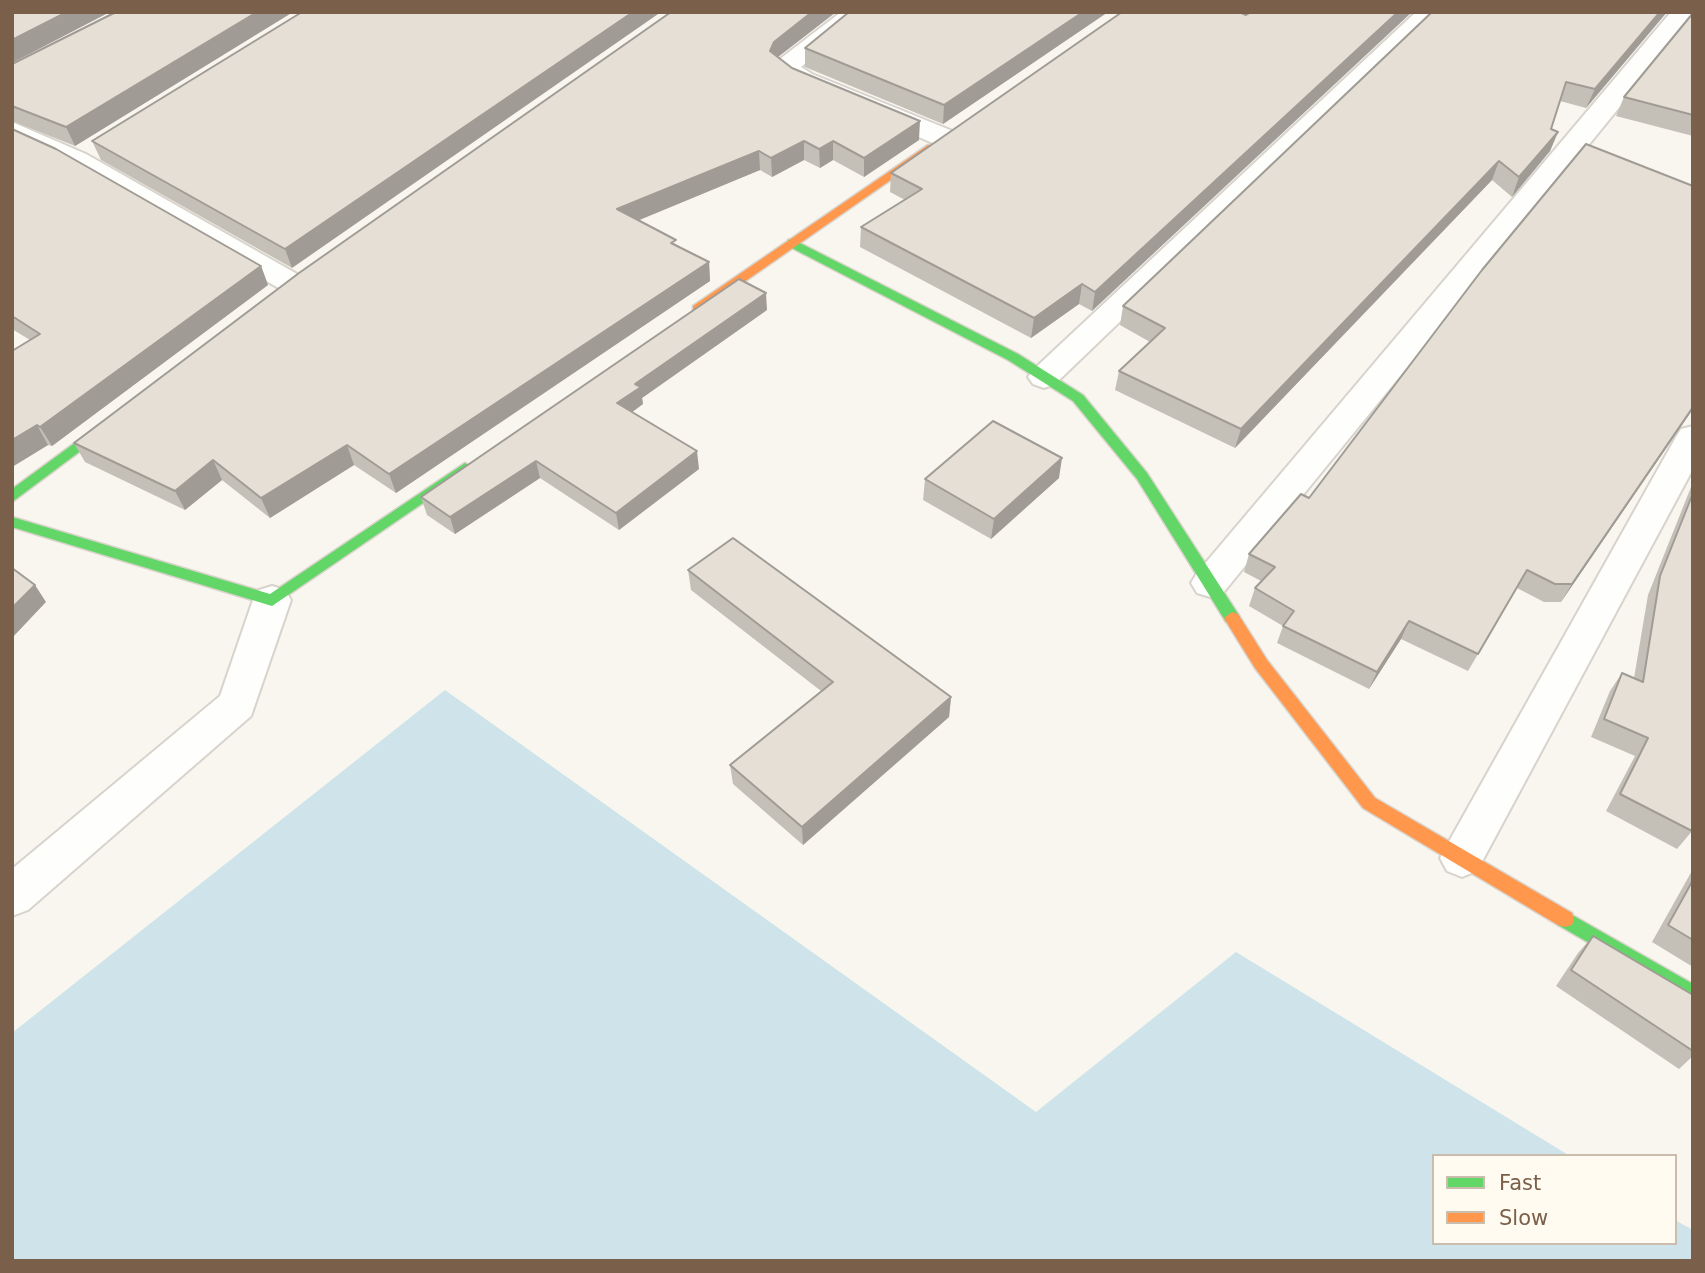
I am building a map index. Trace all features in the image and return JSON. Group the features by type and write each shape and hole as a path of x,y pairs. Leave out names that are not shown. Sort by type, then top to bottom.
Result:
{"street":[{"path":"857,12 785,67 803,79 950,134"},
{"path":"1044,377 1430,12"},
{"path":"1210,583 1684,12"},
{"path":"12,130 88,153 293,284"},
{"path":"679,321 950,134"},
{"path":"792,243 1013,357 1078,398 1142,476 1261,664 1368,803 1693,994"},
{"path":"12,497 131,407"},
{"path":"1462,858 1693,437"},
{"path":"12,896 237,705 272,600 475,461"},
{"path":"12,522 272,600"}],"water":[{"path":"445,690 1036,1112 1236,952 1567,1154 1432,1154 1432,1245 1677,1245 1677,1221 1693,1230 1693,1261 12,1261 12,1033"}],"building":[{"path":"12,12 67,12 12,40"},
{"path":"116,12 257,12 66,127 12,106 12,64"},
{"path":"302,12 633,12 285,249 92,141"},
{"path":"671,12 812,12 774,42 770,51 792,68 920,121 864,158 833,141 819,149 804,141 771,158 759,151 617,209 676,240 671,243 709,262 389,474 347,445 261,498 213,460 175,491 74,443 299,273"},
{"path":"849,12 1083,12 944,105 805,48"},
{"path":"1122,12 1239,12 1246,15 1251,12 1398,12 1095,292 1082,284 1034,318 861,227 922,189 891,173"},
{"path":"1432,12 1660,12 1595,89 1566,82 1551,129 1558,132 1519,177 1499,161 1241,429 1119,371 1165,328 1123,306"},
{"path":"1693,13 1693,115 1624,97"},
{"path":"12,129 56,149 261,266 40,427 37,425 12,440 12,351 40,334 12,316"},
{"path":"1586,144 1693,186 1693,407 1572,584 1555,584 1527,570 1478,654 1409,621 1377,672 1283,626 1294,611 1255,588 1275,567 1249,554 1301,494 1309,498 1482,270"},
{"path":"739,279 766,293 635,384 641,387 617,403 697,451 616,513 536,461 450,517 421,497"},
{"path":"993,421 1062,458 994,519 925,479"},
{"path":"1693,493 1692,831 1620,794 1648,738 1604,719 1622,673 1643,682 1660,576"},
{"path":"733,538 951,697 802,827 730,765 833,682 688,570"},
{"path":"12,568 35,585 12,608"},
{"path":"1693,880 1693,940 1668,925"},
{"path":"1593,936 1693,995 1693,1051 1571,970"}],"traffic: fast":[{"path":"792,243 1013,357 1078,398 1142,476 1232,618"},
{"path":"12,497 117,417"},
{"path":"12,522 272,600 465,468"},
{"path":"1565,919 1693,994"}],"traffic: slow":[{"path":"697,309 932,147"},
{"path":"1232,618 1261,664 1369,803 1565,919"}]}
